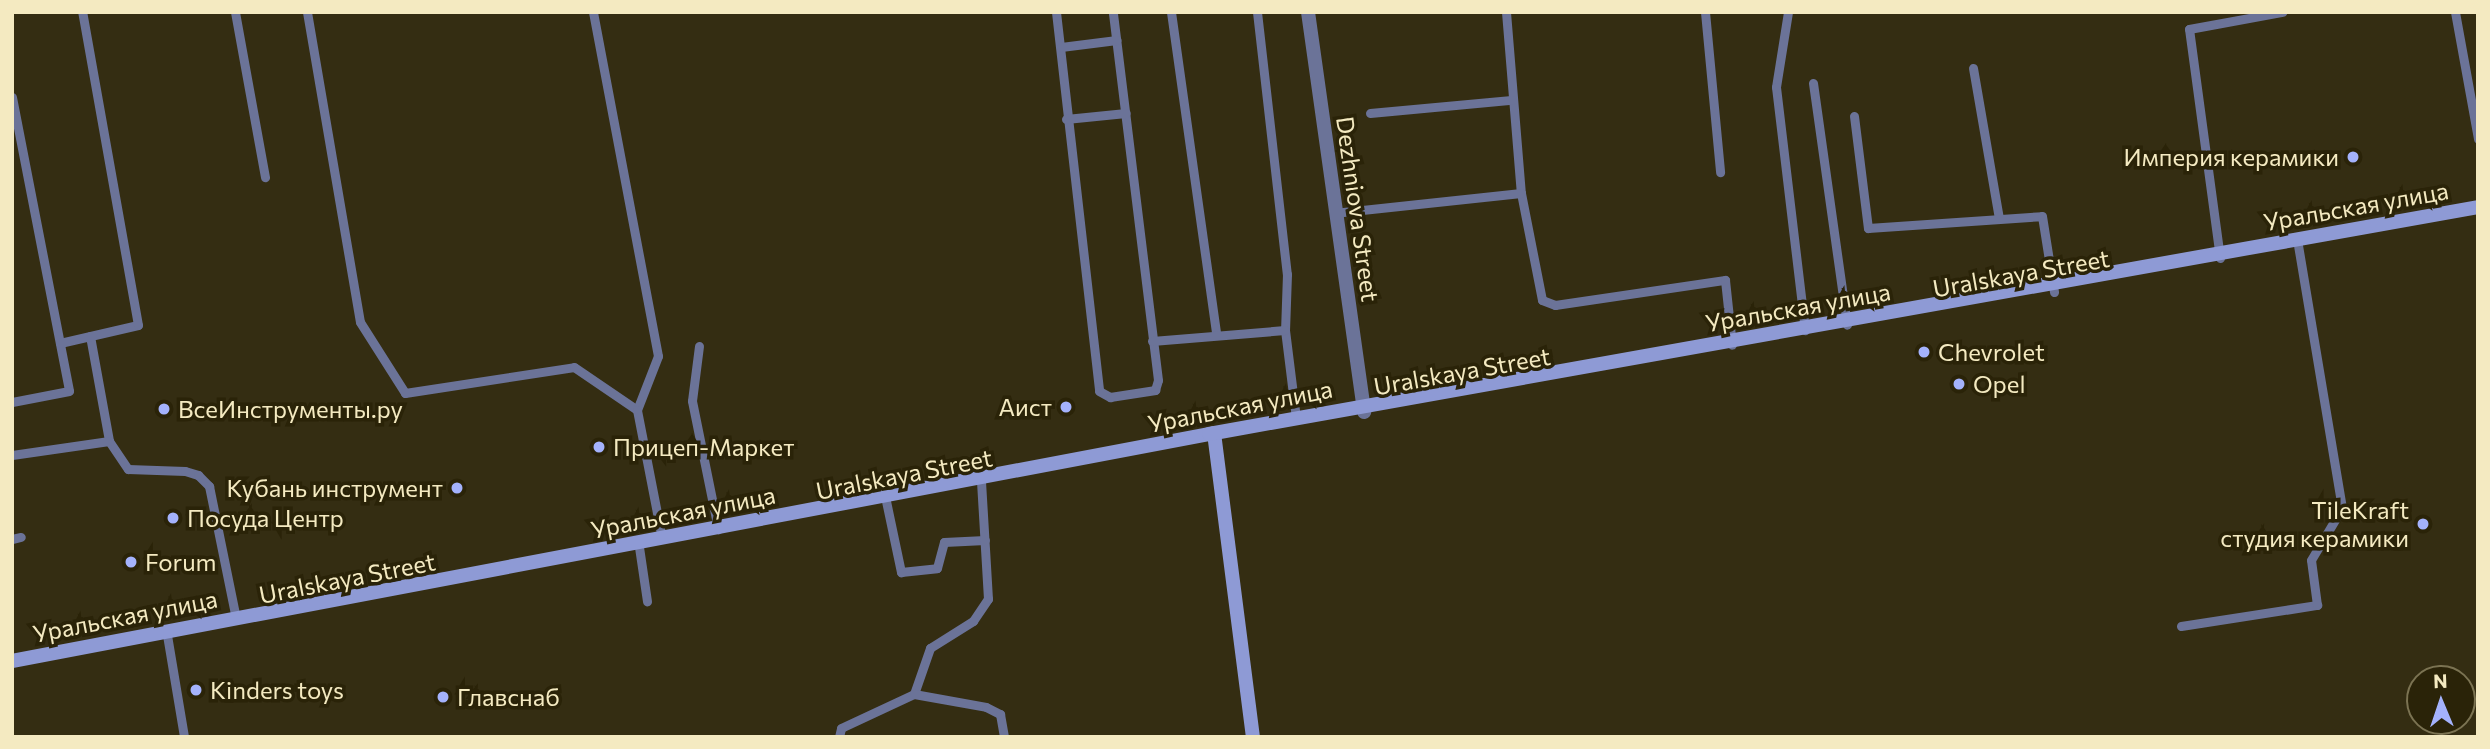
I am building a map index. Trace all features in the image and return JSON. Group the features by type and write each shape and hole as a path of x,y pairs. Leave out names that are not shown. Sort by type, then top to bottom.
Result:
{"main road":[{"name":"Уральская улица","path":"2298,243 2478,207"},
{"name":"Uralskaya Street","path":"12,662 886,501 1412,400 2298,243 2478,214"},
{"name":"Уральская улица","path":"237,621 1214,436 1296,418 1364,409"},
{"path":"1214,436 1253,737"}],"street":[{"name":"Dezhniova Street","path":"1308,12 1334,213 1364,409"}],"lane":[{"path":"60,343 138,325 82,12"},
{"path":"235,12 265,177"},
{"path":"307,12 360,322 405,393 574,367 637,410"},
{"path":"593,12 658,356 637,410 662,541"},
{"path":"1056,12 1066,119 1099,391 1110,397 1155,390 1158,380 1113,12"},
{"path":"1171,12 1216,334"},
{"path":"1256,12 1287,274 1284,330 1296,418"},
{"path":"1506,12 1511,100 1521,193 1542,300 1555,305 1725,280 1732,344"},
{"path":"1705,12 1720,172"},
{"path":"1788,12 1776,87 1805,331"},
{"path":"2220,257 2189,29 2282,12"},
{"path":"2455,12 2478,139"},
{"path":"1061,47 1117,40"},
{"path":"1973,68 1999,218"},
{"path":"1813,83 1847,324"},
{"path":"12,97 69,391 12,402"},
{"path":"1370,113 1511,100"},
{"path":"1066,119 1126,113"},
{"path":"1854,116 1868,228 2042,216 2053,288"},
{"path":"1334,213 1521,193"},
{"path":"2181,626 2317,605 2311,560 2342,508 2298,243"},
{"path":"1152,341 1284,330"},
{"path":"90,336 109,441 128,469 184,471 198,475 209,486 237,621"},
{"path":"699,346 692,401 718,529"},
{"path":"12,455 109,441"},
{"path":"914,694 930,648 974,621 988,599 981,482"},
{"path":"886,501 901,572 937,568 944,542 985,540"},
{"path":"639,547 647,601"},
{"path":"167,634 184,737"},
{"path":"839,737 841,728 914,694 986,707 1000,714 1004,737"}],"place":[{"name":"Империя керамики","path":"2353,157"},
{"name":"Chevrolet","path":"1924,352"},
{"name":"Opel","path":"1959,384"},
{"name":"Аист","path":"1066,407"},
{"name":"ВсеИнструменты.ру","path":"164,409"},
{"name":"Прицеп-Маркет","path":"599,447"},
{"name":"Кубань инструмент","path":"457,488"},
{"name":"Посуда Центр","path":"173,518"},
{"name":"TileKraft студия керамики","path":"2423,524"},
{"name":"Forum","path":"131,562"},
{"name":"Kinders toys","path":"196,690"},
{"name":"Главснаб","path":"443,697"}]}
